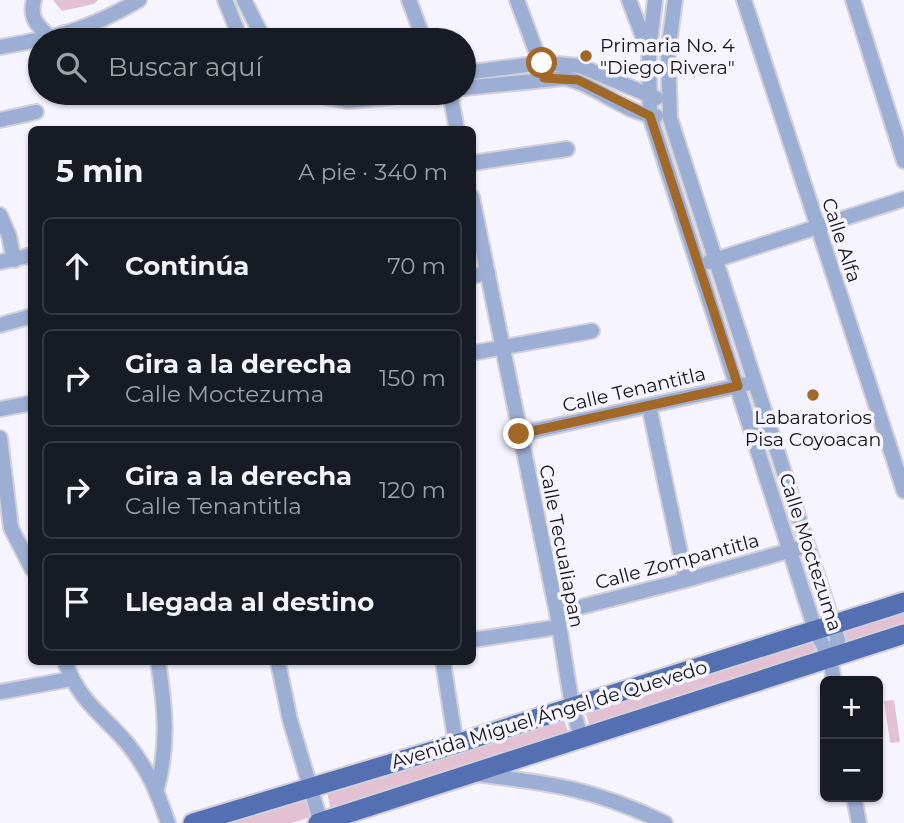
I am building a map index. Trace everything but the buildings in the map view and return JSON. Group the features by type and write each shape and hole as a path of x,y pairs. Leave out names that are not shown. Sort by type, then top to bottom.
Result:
{"main road":[{"name":"Avenida Miguel Ángel de Quevedo","path":"192,823 456,744 572,705 825,629 904,602"},
{"name":"Avenida Miguel Ángel de Quevedo","path":"320,823 904,634"}],"street":[{"path":"34,0 31,9 34,20 42,28"},
{"path":"87,28 139,0"},
{"path":"225,0 236,28"},
{"path":"244,0 256,26 253,28"},
{"path":"409,0 420,28"},
{"path":"517,0 542,63 544,78"},
{"path":"629,0 649,51"},
{"name":"Calle Moctezuma","path":"655,0 649,51 650,116 789,550 825,629 838,640 830,658 833,676"},
{"name":"Calle Moctezuma","path":"675,0 668,52 670,118 807,545 825,629"},
{"name":"Calle Alfa","path":"744,0 904,492"},
{"path":"853,0 904,161"},
{"path":"0,47 28,41"},
{"path":"476,71 542,63 580,66 611,77 648,97 668,100"},
{"path":"476,86 544,78 578,80 650,116 670,118"},
{"path":"452,105 456,126"},
{"path":"0,120 36,112"},
{"path":"476,162 567,149"},
{"path":"699,265 904,199"},
{"path":"0,215 9,236 7,261 28,256"},
{"name":"Calle Tecualiapan","path":"476,216 558,620 572,705 581,738"},
{"path":"476,275 488,273"},
{"path":"0,325 28,317"},
{"path":"476,352 592,331"},
{"name":"Calle Tenantitla","path":"519,434 756,382"},
{"path":"0,409 28,404"},
{"path":"649,406 687,580"},
{"path":"0,438 6,529 28,563"},
{"name":"Calle Zompantitla","path":"476,639 558,620 807,545"},
{"path":"66,665 71,679 89,707 125,741 157,788 168,823"},
{"path":"157,788 164,762 166,713 158,665"},
{"path":"279,665 290,720 312,786 320,823"},
{"path":"443,665 456,744"},
{"path":"0,692 71,679"},
{"path":"471,774 561,784 641,817 665,823"},
{"path":"855,802 859,823"}],"green space":[{"path":"53,0 98,0 94,4 62,11"},
{"path":"904,611 904,626 847,645 841,631"},
{"path":"812,641 817,653 590,728 585,710"},
{"path":"894,700 900,742 890,743 884,701"},
{"path":"564,720 569,735 331,811 327,792"},
{"path":"310,797 314,816 292,823 225,823"}],"place":[{"name":"Primaria No. 4 \"Diego Rivera\"","path":"586,56"},
{"name":"Labaratorios Pisa Coyoacan","path":"813,395"}],"route":[{"path":"519,434 738,386 650,116 578,80 544,78 542,63"}]}
